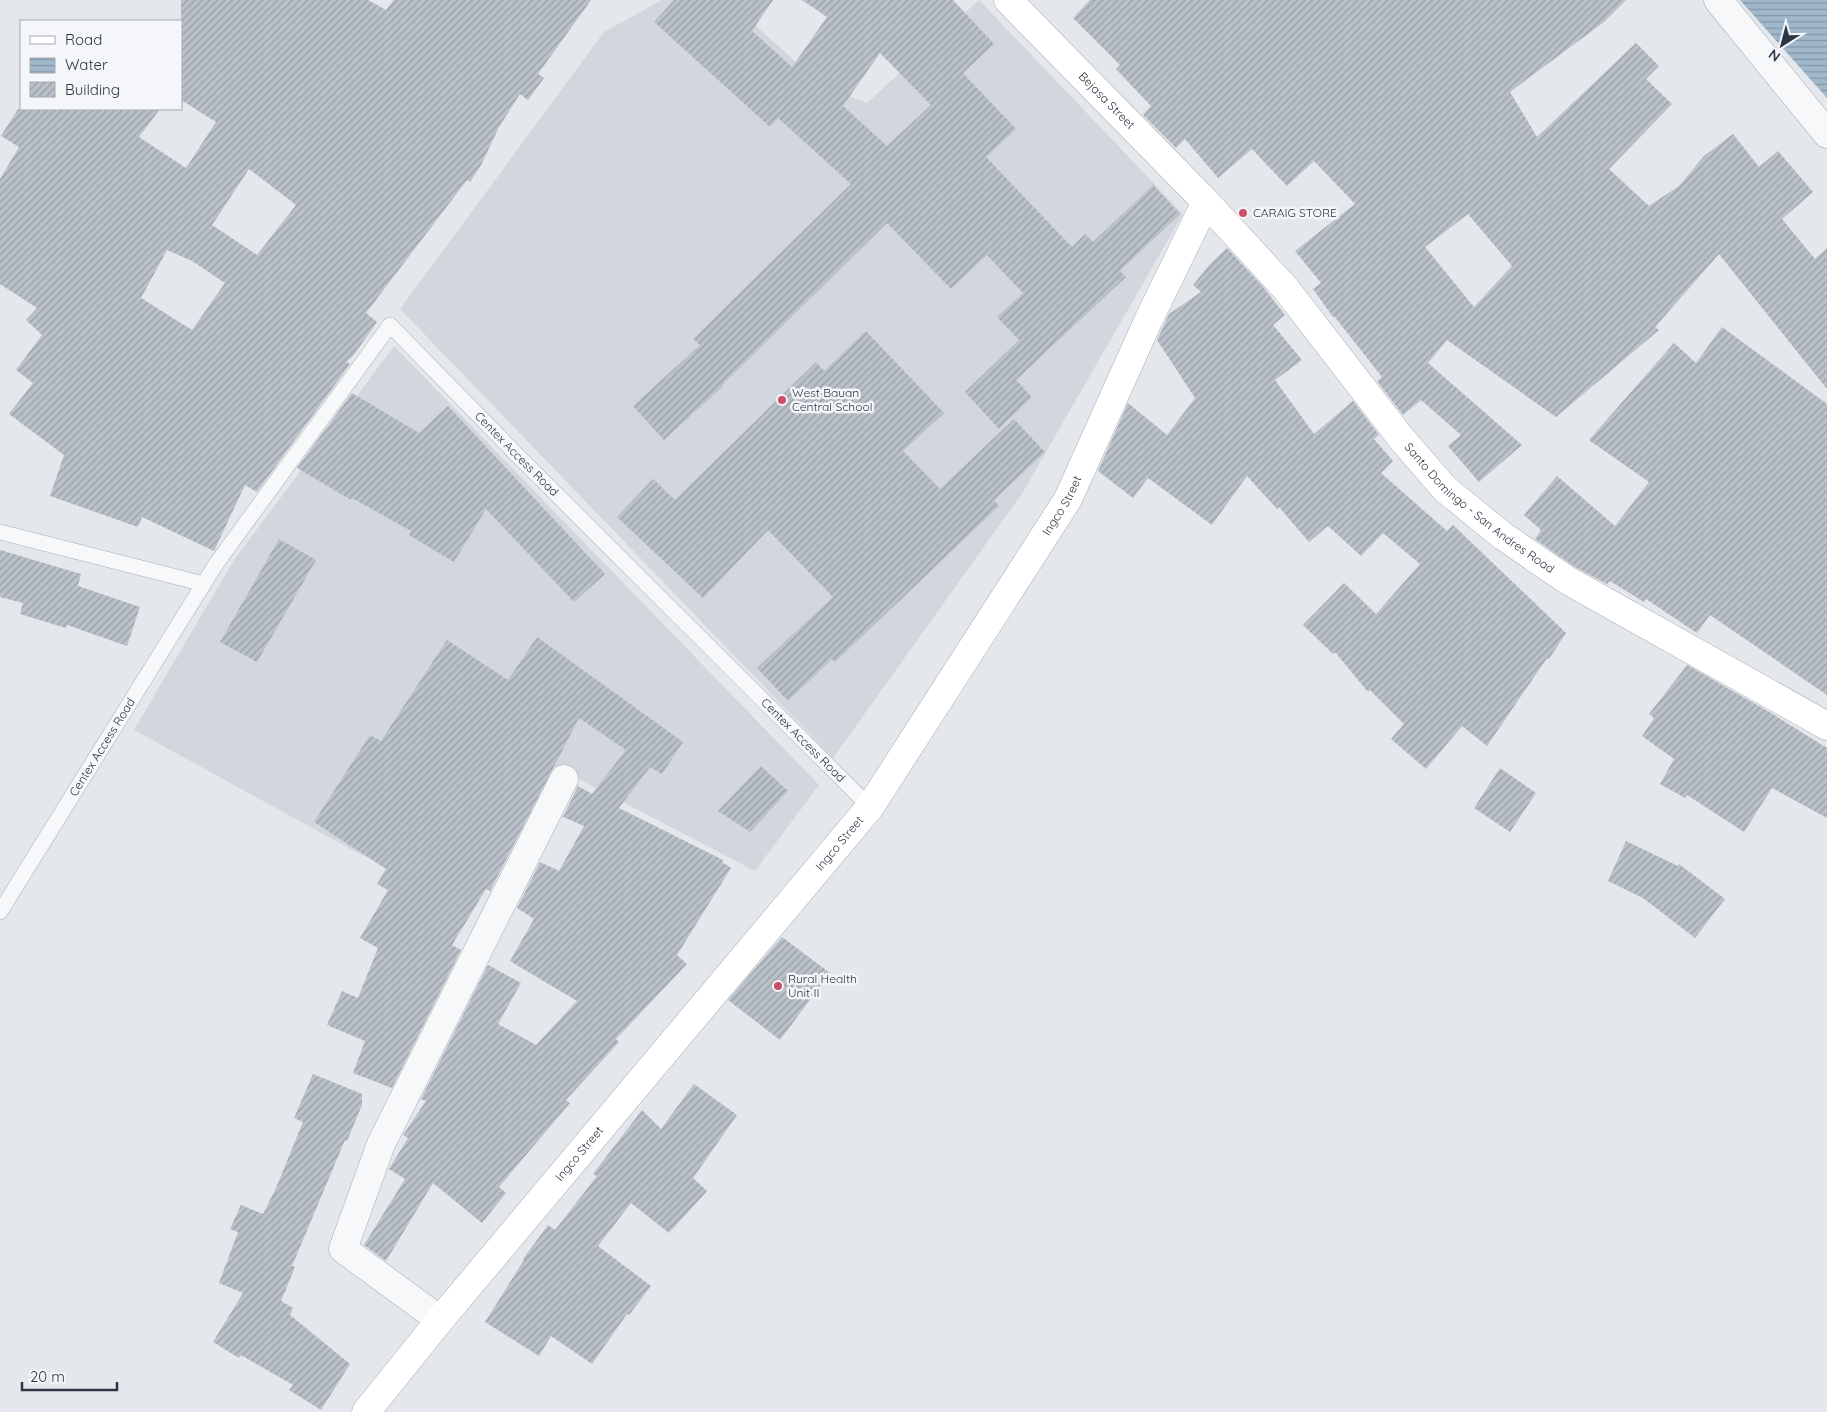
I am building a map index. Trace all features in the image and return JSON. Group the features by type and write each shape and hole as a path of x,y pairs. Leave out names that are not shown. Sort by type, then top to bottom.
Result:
{"street":[{"name":"Bejasa Street","path":"1008,0 1206,202"},
{"path":"1718,0 1827,134"},
{"name":"Santo Domingo - San Andres Road","path":"1206,202 1286,289 1401,438 1445,489 1503,536 1567,580 1827,726"},
{"name":"Ingco Street","path":"366,1412 440,1320 870,807 1068,499 1148,321 1206,202"},
{"path":"440,1320 343,1249 381,1144 564,779"}],"lane":[{"name":"Centex Access Road","path":"0,912 216,564 390,325 520,458 870,807"},
{"path":"0,532 204,584"}],"shaded area":[{"name":"West Bauan Central School","path":"662,0 727,0 824,87 867,103 979,0 1183,214 1023,492 833,758 400,309 604,32"},
{"path":"394,346 819,785 755,871 454,714 363,856 134,730 234,560"}],"water":[{"path":"1740,0 1827,0 1827,98"}],"building":[{"path":"181,0 368,0 386,10 394,0 591,0 538,74 544,78 528,100 520,94 499,127 481,165 470,182 467,180 366,313 377,322 353,356 346,362 350,364 257,492 245,485 214,551 142,517 138,527 50,496 64,455 9,414 33,383 16,370 42,335 26,320 37,308 0,284 0,179 19,147 1,136 18,109 159,110 139,137 186,168 216,122 182,101","holes":["249,169 296,205 257,255 212,225","167,250 192,261 225,283 192,330 141,298"]},
{"path":"674,0 773,0 752,31 792,67 827,17 802,0 953,0 994,44 963,73 1016,129 986,157 1072,247 1085,234 1093,242 1153,185 1180,214 1120,271 1126,277 1016,380 1032,397 999,429 965,392 1019,340 997,317 1023,293 987,255 951,289 887,223 723,386 664,440 633,406 700,345 693,339 851,184 778,118 770,127 654,22","holes":["880,53 931,105 887,146 843,106"]},
{"path":"1090,0 1626,0 1604,22 1510,92 1537,137 1636,43 1659,66 1646,79 1672,104 1609,169 1649,206 1679,186 1704,156 1733,134 1759,167 1778,151 1813,192 1782,219 1815,259 1827,248 1827,389 1719,254 1655,327 1659,330 1556,417 1447,340 1428,363 1522,445 1479,482 1448,446 1461,435 1421,400 1403,415 1377,381 1382,377 1333,317 1313,289 1321,283 1295,251 1355,204 1314,161 1287,186 1252,149 1218,178 1185,139 1176,148 1143,115 1151,106 1116,69 1120,65 1073,18","holes":["1468,214 1512,266 1474,307 1425,247"]},
{"path":"1227,248 1264,288 1285,315 1273,325 1302,360 1275,380 1314,434 1353,401 1379,435 1374,439 1393,461 1381,473 1447,531 1453,525 1566,633 1487,746 1462,726 1426,769 1391,739 1404,724 1370,690 1368,692 1335,652 1333,654 1303,625 1344,583 1376,614 1420,564 1383,533 1361,556 1328,526 1309,542 1279,507 1277,509 1247,476 1212,525 1148,478 1133,498 1098,471 1128,403 1167,435 1195,398 1157,340 1169,314 1201,292 1193,285 1211,263"},
{"path":"1722,327 1827,404 1827,695 1710,615 1697,633 1646,599 1644,602 1610,581 1607,584 1575,567 1535,539 1541,530 1524,515 1557,476 1615,526 1649,482 1589,440 1674,343 1696,363"},
{"path":"866,331 944,413 903,451 940,489 1014,419 1045,452 994,500 999,506 835,662 832,659 788,701 757,668 833,597 768,530 703,598 617,517 653,479 675,500 816,362 824,371"},
{"path":"352,393 419,433 448,406 605,574 574,602 486,509 454,562 409,535 411,531 352,498 351,500 297,468"},
{"path":"279,539 316,560 257,662 220,642"},
{"path":"0,550 81,574 78,586 140,607 127,646 67,625 66,628 20,614 23,603 0,597"},
{"path":"537,637 683,742 662,774 650,767 619,808 723,860 722,862 731,868 677,955 687,964 616,1039 619,1042 566,1100 570,1103 499,1187 506,1193 482,1223 433,1183 386,1261 364,1245 405,1179 389,1169 408,1138 403,1135 426,1101 421,1099 488,965 521,983 498,1024 536,1045 577,1001 510,961 534,919 517,908 540,862 559,871 584,826 563,817 578,786 592,794 626,750 579,718 490,891 486,889 452,945 461,950 392,1088 353,1073 365,1041 327,1025 342,991 358,998 378,948 360,938 388,890 377,884 386,869 314,822 370,735 381,741 447,640 508,680"},
{"path":"1687,665 1771,713 1827,748 1827,818 1772,788 1744,832 1687,795 1685,798 1660,784 1674,759 1642,736 1654,718 1649,714"},
{"path":"761,766 788,791 750,832 718,811"},
{"path":"1500,768 1536,793 1510,832 1474,808"},
{"path":"1626,841 1678,866 1679,864 1725,899 1695,938 1643,898 1608,881"},
{"name":"Rural Health Unit II","path":"782,937 830,973 780,1040 728,1000"},
{"path":"313,1074 362,1094 362,1105 347,1141 345,1140 292,1266 295,1267 281,1301 293,1308 290,1315 350,1364 321,1410 289,1390 293,1385 241,1355 239,1358 213,1342 243,1293 219,1283 238,1232 230,1229 241,1205 263,1214 276,1188 303,1122 294,1118"},
{"path":"694,1084 737,1115 693,1178 707,1191 669,1233 631,1203 598,1246 651,1286 629,1315 627,1314 592,1364 551,1336 539,1356 485,1322 523,1259 548,1225 555,1230 597,1176 593,1174 642,1110 661,1129"}],"place":[{"name":"CARAIG STORE","path":"1243,213"},
{"name":"West Bauan Central School","path":"782,400"},
{"name":"Rural Health Unit II","path":"778,986"}]}
